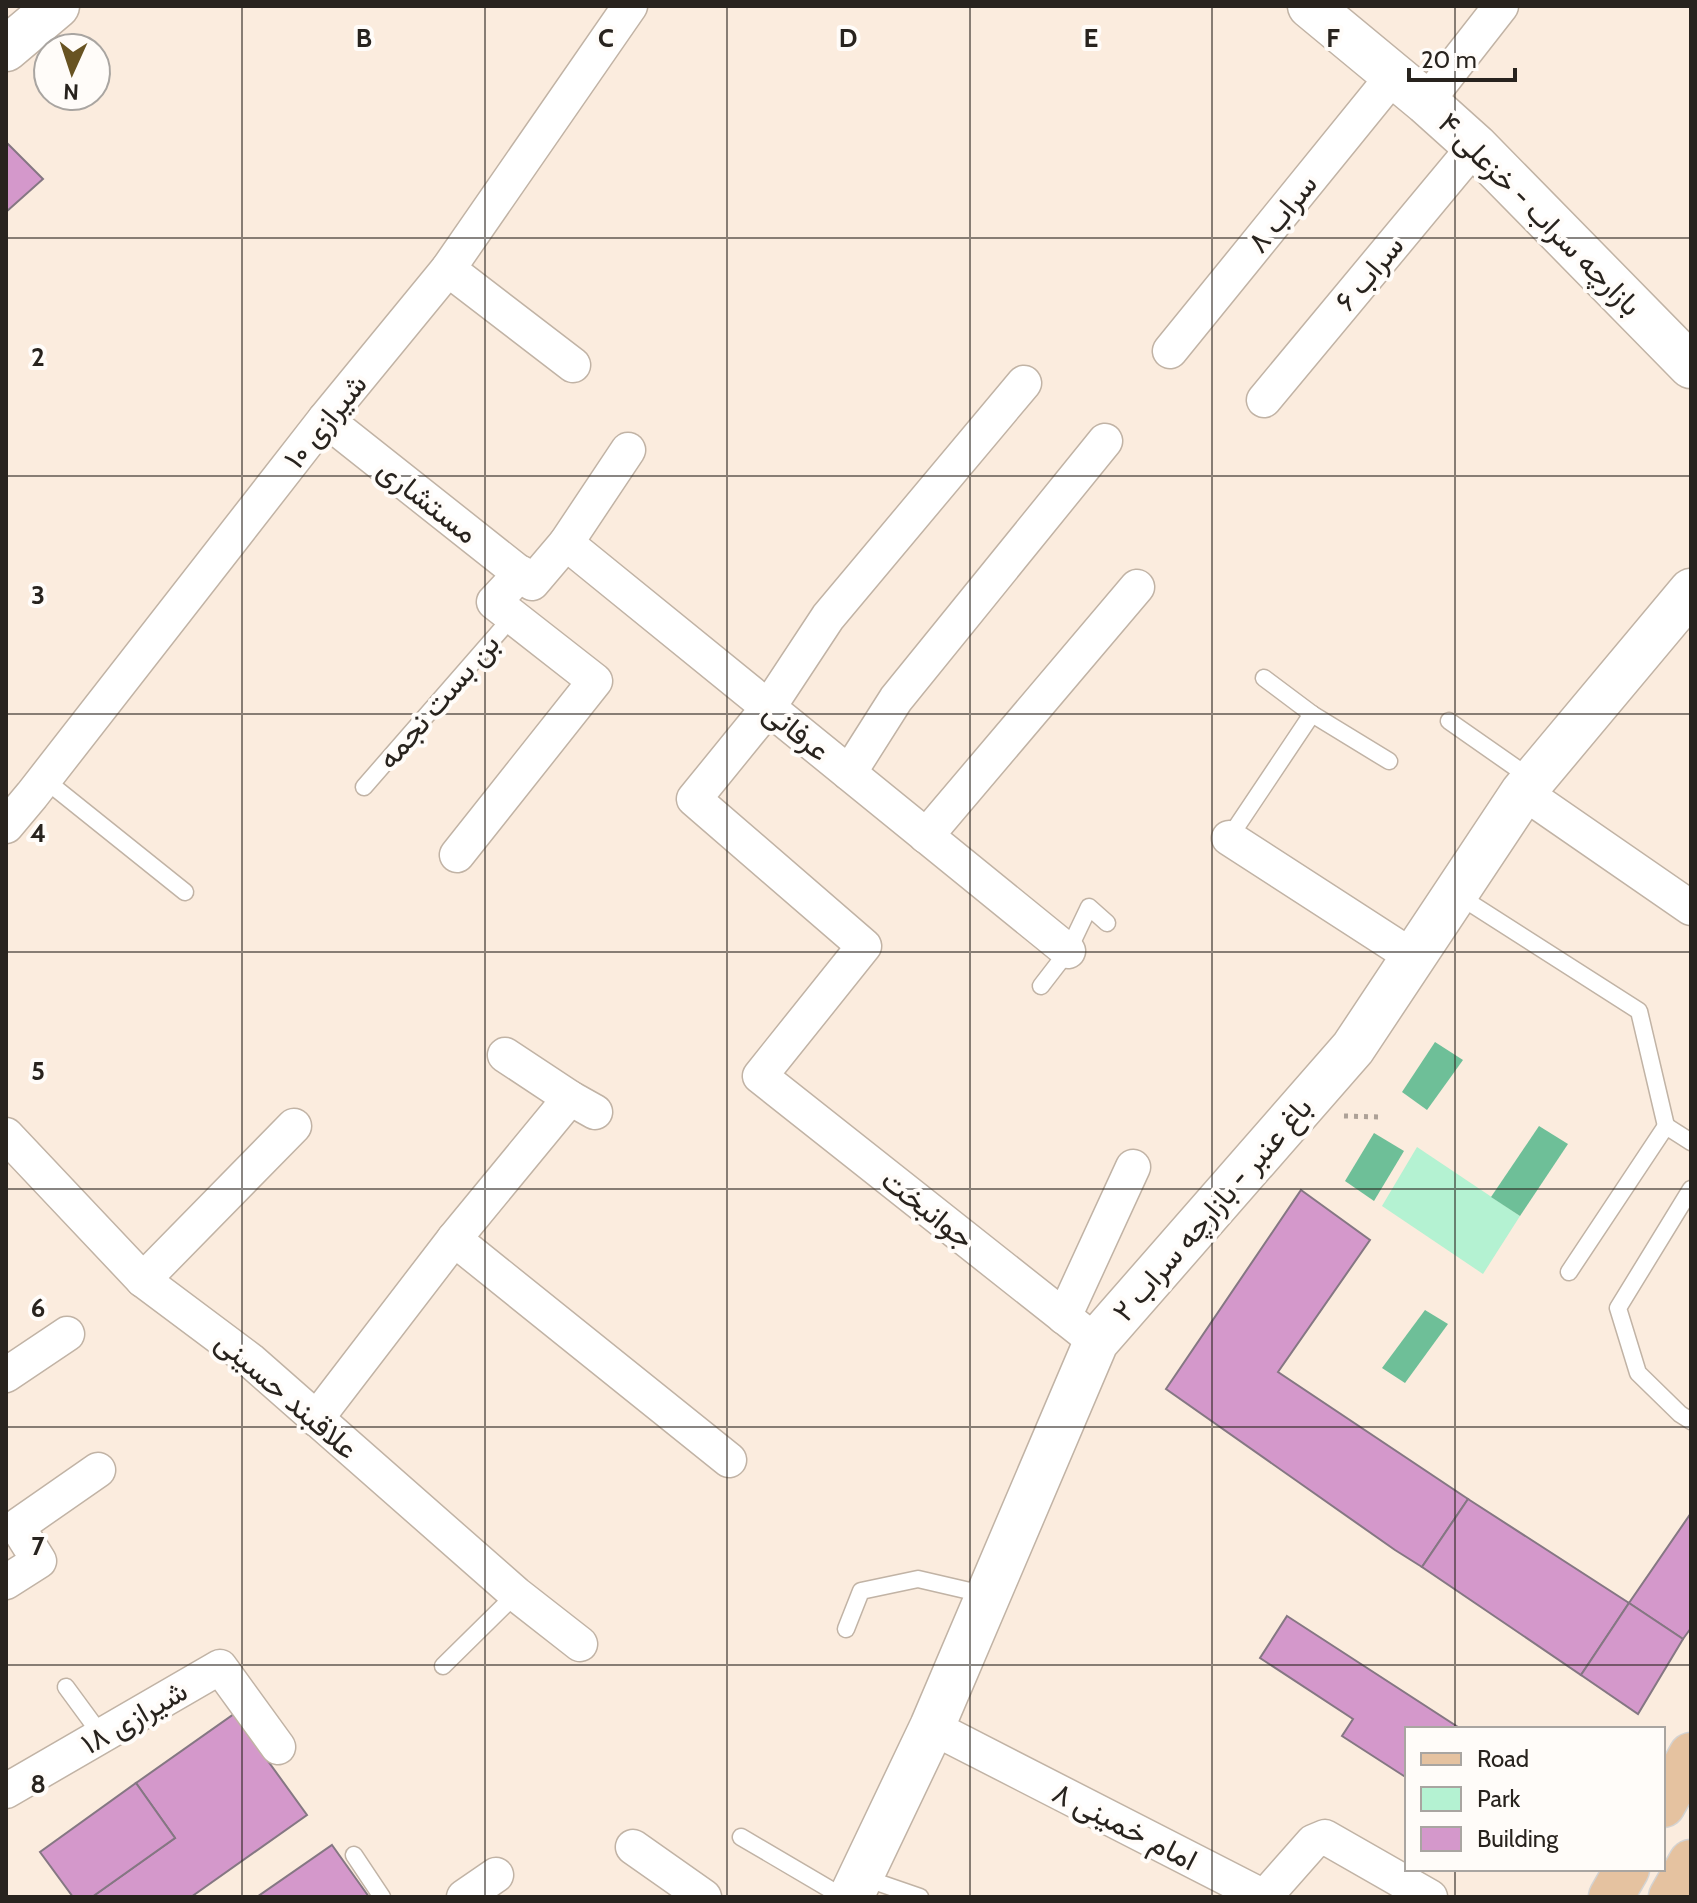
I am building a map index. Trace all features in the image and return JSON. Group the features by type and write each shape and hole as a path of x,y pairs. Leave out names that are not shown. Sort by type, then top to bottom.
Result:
{"main road":[{"path":"1665,1801 1691,1755"},
{"path":"1671,1897 1691,1862"},
{"path":"1611,1897 1626,1871"}],"street":[{"path":"6,49 57,6"},
{"name":"شیرازی ۱۰","path":"6,826 325,419 448,269 630,6"},
{"name":"بازارچه سراب - خزعلی ۴","path":"1310,6 1475,146 1691,366"},
{"name":"سراب ۸","path":"1170,351 1410,88 1501,6"},
{"name":"سراب ۶","path":"1264,400 1475,146"},
{"path":"448,269 573,365"},
{"path":"768,708 828,617 1024,383"},
{"name":"مستشاری","path":"325,419 526,578"},
{"path":"849,773 896,699 1105,441"},
{"path":"457,855 595,681 494,602 566,543 628,450"},
{"name":"عرفانی","path":"566,543 1068,951"},
{"path":"926,836 1137,587"},
{"name":"باغ عنبر - بازارچه سراب ۲","path":"852,1890 932,1727 988,1596 1080,1329 1353,1048 1528,786 1691,591"},
{"name":"جوانبخت","path":"768,708 694,799 864,946 760,1076 1080,1329"},
{"path":"1528,786 1691,908"},
{"path":"1229,838 1413,957"},
{"path":"316,1419 454,1239 582,1105 505,1055"},
{"path":"143,1280 294,1126"},
{"name":"علاقبند حسینی","path":"6,1135 143,1280 250,1360 516,1594 580,1644"},
{"path":"1080,1329 1133,1167"},
{"path":"454,1239 729,1460"},
{"path":"6,1375 67,1334"},
{"path":"6,1582 39,1561 19,1525 98,1470"},
{"name":"شیرازی ۱۸","path":"6,1791 220,1667 278,1747"},
{"name":"امام خمینی ۸","path":"932,1727 1256,1893 1268,1893 1313,1842 1325,1837 1430,1897"},
{"path":"633,1847 704,1897"},
{"path":"464,1897 496,1875"}],"lane":[{"name":"بن بست نجمه","path":"364,787 513,616"},
{"path":"1264,678 1312,714 1389,761"},
{"path":"1229,838 1312,714"},
{"path":"1449,721 1528,786"},
{"path":"44,779 185,892"},
{"path":"1455,893 1639,1011 1666,1126 1691,1142"},
{"path":"1041,986 1068,951 1089,907 1107,923"},
{"path":"1569,1272 1666,1126"},
{"path":"1691,1189 1618,1308 1638,1373 1691,1421"},
{"path":"846,1629 861,1591 918,1579 988,1596"},
{"path":"443,1666 516,1594"},
{"path":"66,1687 102,1736"},
{"path":"741,1837 852,1890 920,1897"},
{"path":"354,1855 382,1897"}],"green space":[{"path":"1435,1042 1463,1060 1427,1110 1402,1092"},
{"path":"1539,1126 1568,1144 1520,1216 1491,1197"},
{"path":"1374,1133 1404,1151 1374,1201 1345,1181"},
{"path":"1417,1147 1520,1216 1483,1274 1382,1206"},
{"path":"1425,1310 1448,1324 1405,1383 1382,1368"}],"building":[{"path":"6,142 43,179 6,212"},
{"path":"1301,1190 1370,1240 1278,1372 1468,1499 1422,1567 1166,1389"},
{"path":"1468,1499 1629,1603 1581,1675 1422,1567"},
{"path":"1691,1513 1691,1628 1683,1639 1629,1603"},
{"path":"1629,1603 1683,1639 1638,1714 1581,1675"},
{"path":"1287,1616 1458,1727 1405,1727 1405,1777 1342,1736 1353,1719 1260,1658"},
{"path":"234,1714 307,1815 191,1897 92,1897 175,1838 136,1783"},
{"path":"136,1783 175,1838 92,1897 73,1897 40,1852"},
{"path":"332,1845 369,1897 257,1897"}]}
